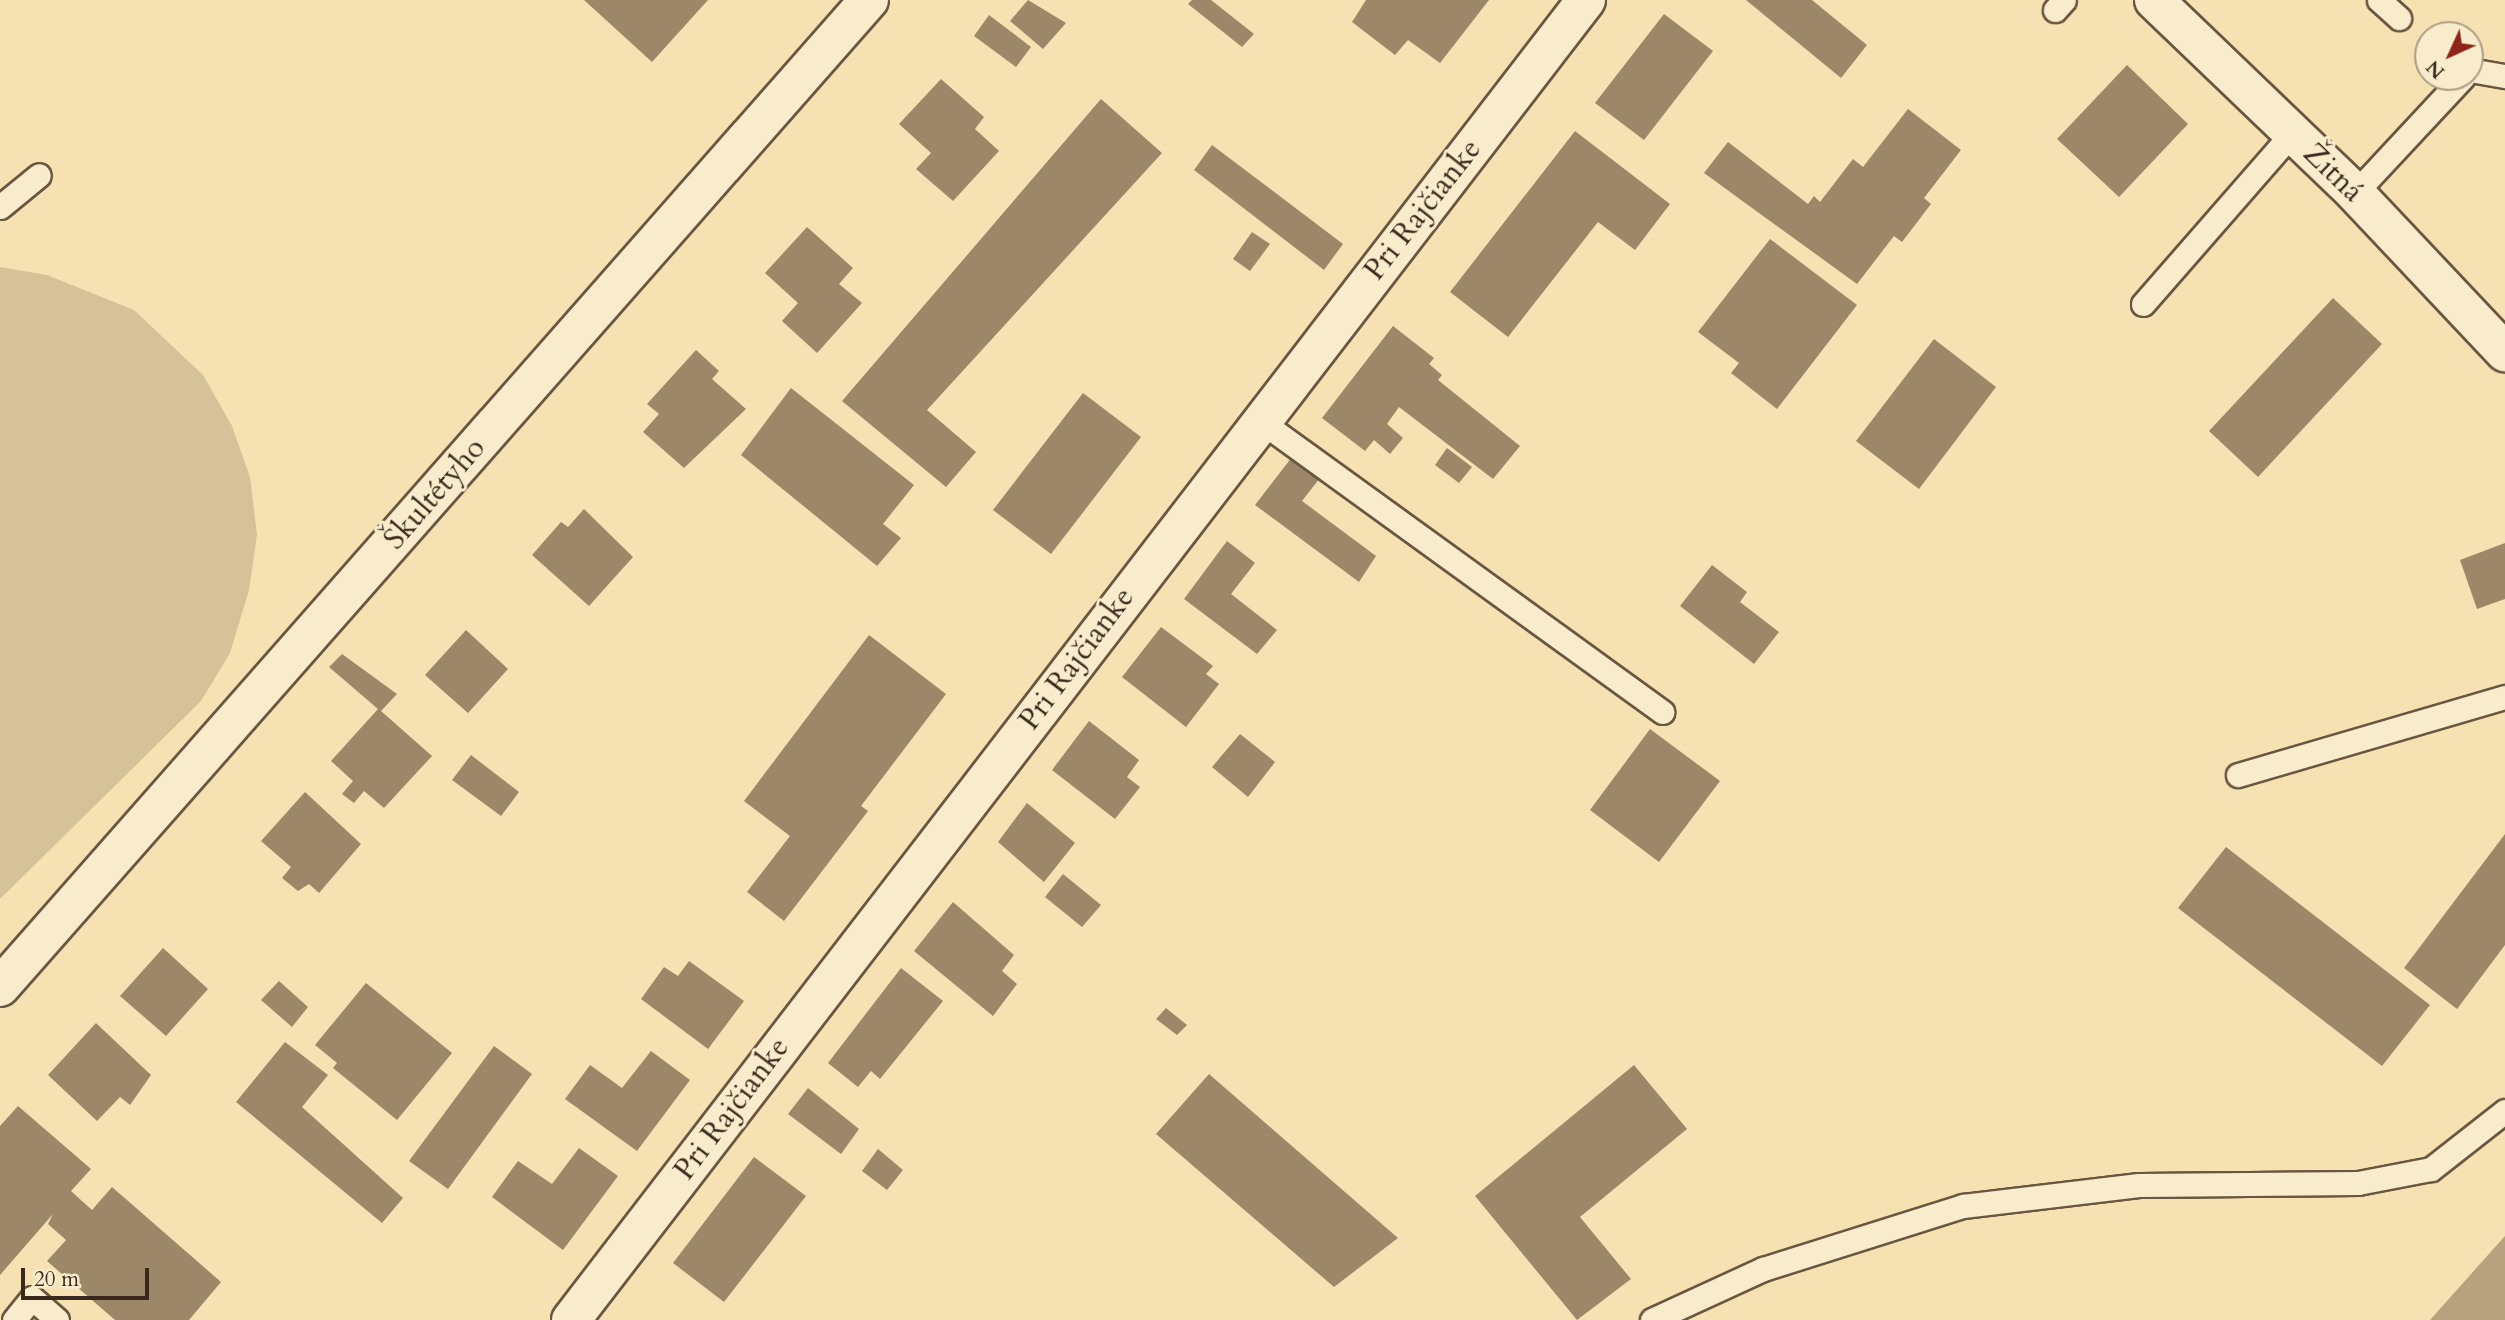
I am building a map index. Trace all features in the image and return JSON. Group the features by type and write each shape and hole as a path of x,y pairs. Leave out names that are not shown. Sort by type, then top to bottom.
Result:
{"street":[{"name":"Škultétyho","path":"0,987 869,0"},
{"name":"Pri Rajčianke","path":"571,1320 1259,419 1586,0"},
{"name":"Žitná","path":"2154,0 2355,192 2505,352"}],"lane":[{"path":"2379,0 2399,18"},
{"path":"2484,72 2505,76"},
{"path":"2355,192 2450,91"},
{"path":"2143,304 2292,133"},
{"path":"0,206 39,176"},
{"path":"1259,419 1663,712"},
{"path":"2238,775 2505,697"},
{"path":"1653,1320 1763,1269 1963,1206 2139,1185 2358,1183 2431,1169 2505,1111"},
{"path":"14,1320 32,1298 57,1320"}],"shaded area":[{"path":"0,267 47,275 134,310 203,375 232,426 250,477 257,535 249,590 230,653 201,701 0,899"},
{"path":"2505,1236 2505,1320 2430,1320"}],"building":[{"path":"584,0 708,0 652,62"},
{"path":"1028,0 1066,23 1043,49 1010,21"},
{"path":"1192,0 1211,0 1254,34 1242,47 1188,4"},
{"path":"1366,0 1489,0 1440,63 1408,40 1395,55 1352,22"},
{"path":"1746,0 1812,0 1867,45 1841,78"},
{"path":"1664,14 1713,51 1644,140 1595,103"},
{"path":"989,15 1031,47 1016,67 974,36"},
{"path":"2127,65 2188,124 2119,197 2057,139"},
{"path":"941,79 984,117 975,129 999,151 953,201 916,169 931,153 899,124"},
{"path":"1101,99 1162,153 927,410 976,452 946,487 842,401"},
{"path":"1908,109 1961,150 1924,198 1931,204 1902,242 1894,236 1857,284 1704,173 1728,142 1808,204 1814,196 1820,202 1853,159 1863,167"},
{"path":"1575,131 1670,204 1635,250 1598,222 1508,337 1450,292"},
{"path":"1212,145 1343,244 1324,270 1194,170"},
{"path":"807,227 853,268 839,284 862,303 817,353 782,321 798,303 765,273"},
{"path":"1252,232 1270,244 1250,271 1233,259"},
{"path":"1770,239 1857,305 1777,409 1731,373 1739,363 1698,332"},
{"path":"2333,298 2382,344 2258,477 2209,431"},
{"path":"1393,326 1434,358 1429,364 1442,375 1438,380 1520,446 1493,479 1399,407 1387,424 1403,438 1390,454 1374,440 1365,451 1322,418"},
{"path":"1934,339 1996,387 1919,489 1856,441"},
{"path":"696,350 719,371 712,379 746,409 684,468 643,432 659,414 647,404"},
{"path":"791,388 914,485 883,524 901,538 877,566 741,455"},
{"path":"1083,393 1141,437 1051,554 993,510"},
{"path":"1447,448 1472,467 1459,483 1435,465"},
{"path":"1292,457 1320,478 1302,501 1376,556 1359,582 1255,505"},
{"path":"584,509 633,557 589,606 532,555 561,522 568,527"},
{"path":"1227,541 1255,563 1231,594 1277,630 1257,654 1184,599"},
{"path":"2505,543 2505,599 2477,609 2460,560"},
{"path":"1712,565 1747,592 1740,602 1779,632 1754,664 1680,606"},
{"path":"1161,627 1213,666 1206,674 1219,684 1186,727 1122,677"},
{"path":"466,630 508,669 468,713 425,675"},
{"path":"869,635 946,694 861,806 868,811 784,921 747,892 790,836 744,801"},
{"path":"342,654 397,694 381,711 432,756 384,808 364,791 354,803 342,794 353,781 331,761 378,709 329,667"},
{"path":"1089,721 1139,760 1127,777 1140,787 1115,819 1052,770"},
{"path":"1650,729 1720,781 1659,862 1590,810"},
{"path":"1240,734 1275,762 1248,797 1212,767"},
{"path":"471,755 519,792 501,816 452,780"},
{"path":"305,792 361,844 319,893 309,884 298,891 282,878 291,867 261,841"},
{"path":"1027,803 1075,843 1044,882 998,842"},
{"path":"2505,834 2505,945 2457,1009 2404,968"},
{"path":"2226,847 2430,1005 2382,1066 2178,908"},
{"path":"1063,874 1101,905 1082,927 1045,897"},
{"path":"953,902 1014,955 1002,971 1017,984 993,1016 914,951"},
{"path":"163,948 208,989 166,1036 120,996"},
{"path":"689,961 744,1001 708,1049 641,999 664,967 678,976"},
{"path":"901,968 943,1001 880,1079 871,1071 858,1087 828,1063"},
{"path":"279,981 308,1007 292,1027 261,1000"},
{"path":"366,983 452,1053 397,1120 333,1068 337,1063 315,1045"},
{"path":"1166,1008 1187,1025 1177,1035 1156,1019"},
{"path":"96,1023 151,1075 130,1105 120,1097 97,1121 48,1075"},
{"path":"285,1042 328,1075 302,1107 403,1198 382,1223 236,1102"},
{"path":"494,1046 532,1074 448,1189 409,1161"},
{"path":"651,1051 690,1080 637,1151 565,1099 590,1065 622,1088"},
{"path":"1634,1065 1687,1129 1580,1217 1631,1279 1577,1320 1475,1196"},
{"path":"1209,1074 1398,1238 1334,1287 1156,1134"},
{"path":"808,1088 859,1129 841,1154 788,1114"},
{"path":"18,1106 91,1169 71,1191 92,1210 112,1187 221,1282 189,1320 115,1320 47,1261 66,1240 48,1224 53,1214 0,1275 0,1126"},
{"path":"579,1148 618,1176 563,1250 492,1197 518,1161 552,1184"},
{"path":"878,1149 903,1170 887,1190 862,1171"},
{"path":"754,1157 806,1196 724,1302 673,1263"}]}
